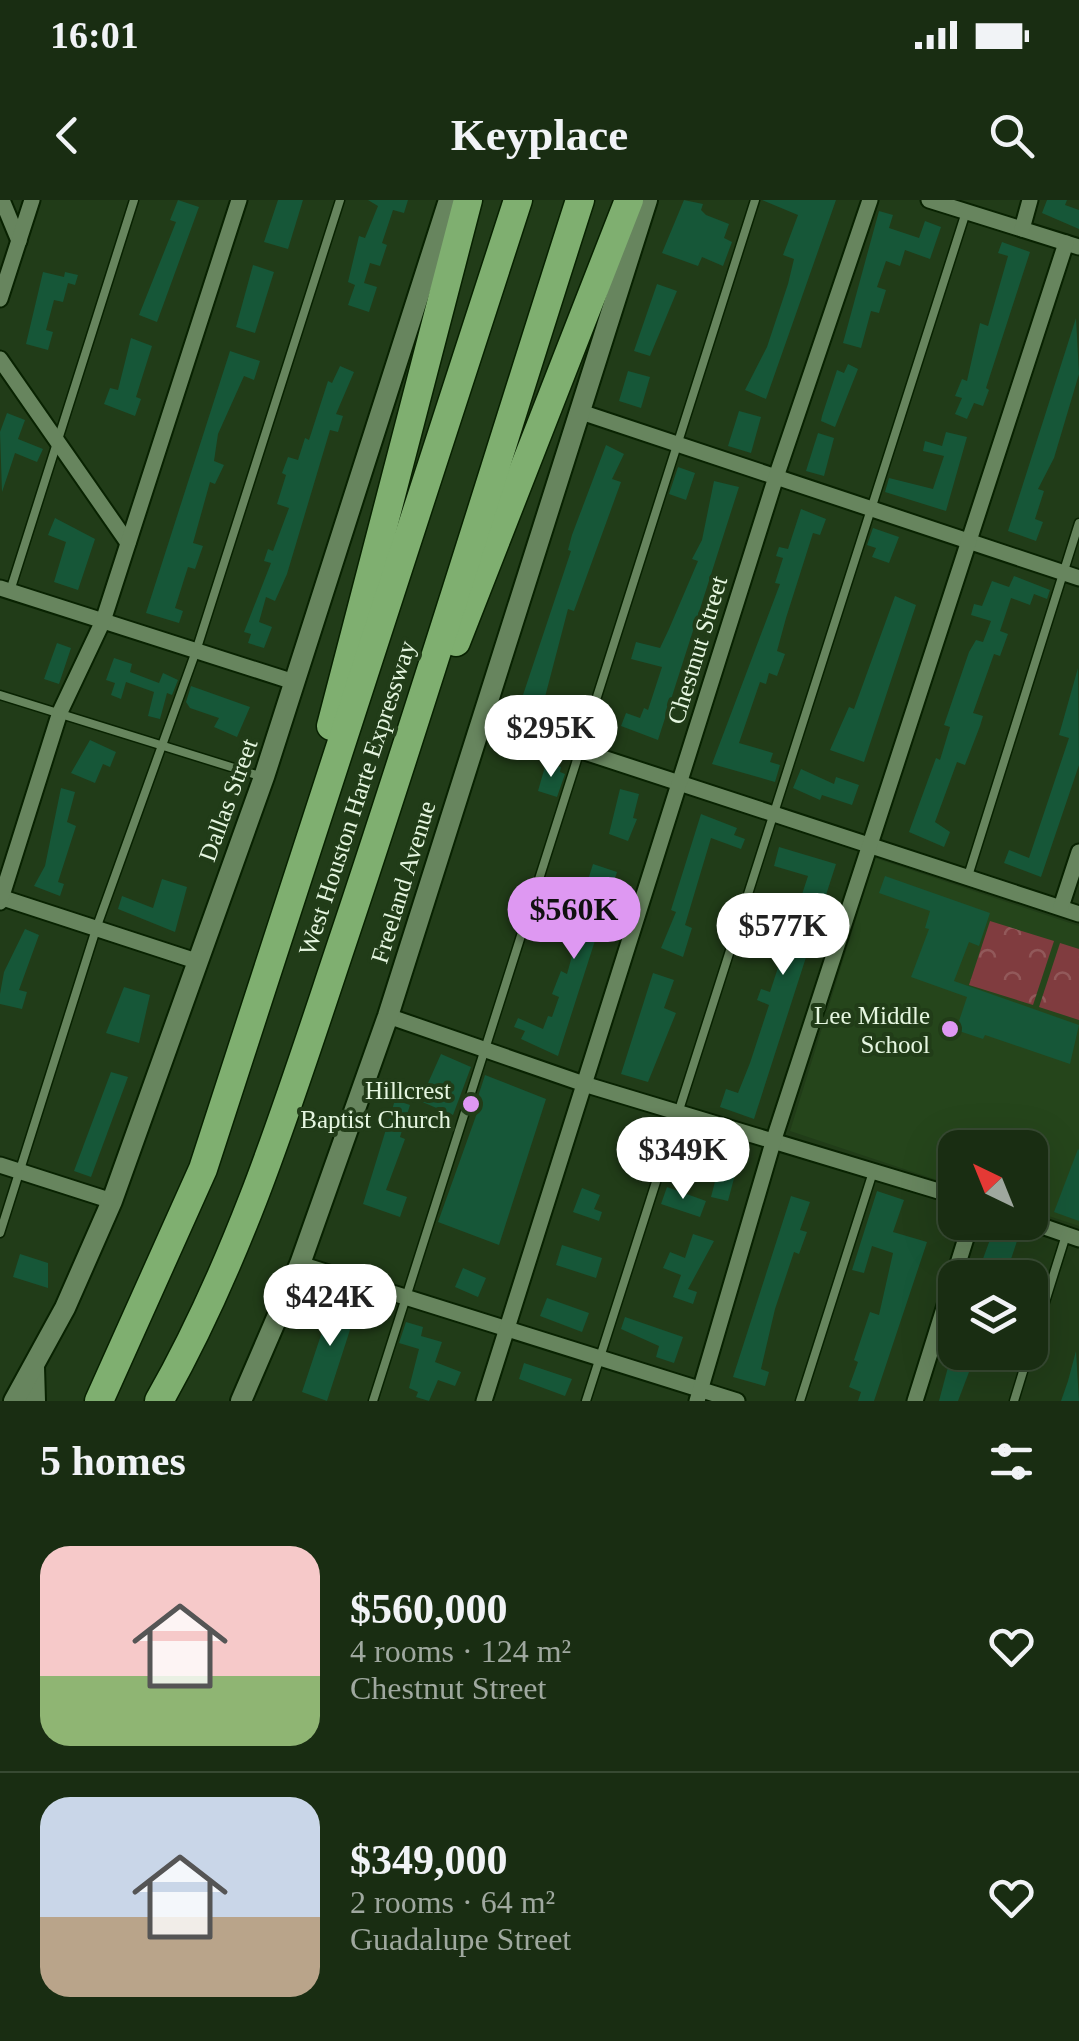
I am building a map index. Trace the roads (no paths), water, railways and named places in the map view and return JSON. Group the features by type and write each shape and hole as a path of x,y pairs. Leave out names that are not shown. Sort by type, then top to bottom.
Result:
{"highway":[{"path":"267,972 468,200"},
{"name":"West Houston Harte Expressway","path":"100,1400 203,1170 518,200"},
{"name":"West Houston Harte Expressway","path":"160,1401 194,1340 257,1195 363,881 580,200"},
{"path":"363,881 629,200"}],"main road":[{"name":"Dallas Street","path":"14,1401 112,1201 264,777 449,200"},
{"name":"Freeland Avenue","path":"241,1401 300,1264 388,1016 648,200"},
{"path":"34,1365 36,1401"}],"street":[{"path":"2,200 18,241"},
{"path":"0,299 32,200"},
{"path":"196,961 97,926 0,899 60,712 103,621 239,200"},
{"name":"Chestnut Street","path":"484,1401 683,783 775,480 870,200"},
{"path":"699,1395 774,1139 970,539 1073,245 928,200"},
{"path":"1022,229 1030,200"},
{"path":"0,359 128,544"},
{"path":"578,411 775,480 970,539 1071,576"},
{"path":"5,590 294,682"},
{"path":"481,718 1079,914"},
{"path":"1061,907 1079,852"},
{"path":"388,1016 587,1085 938,1191"},
{"path":"0,1165 112,1201"},
{"path":"1048,1228 1073,1237"},
{"path":"915,1401 966,1240"},
{"path":"300,1264 600,1358 699,1395 737,1401"}],"lane":[{"path":"5,590 134,200"},
{"path":"0,1233 97,926 196,651 340,200"},
{"path":"373,1401 755,200"},
{"path":"586,1401 966,212"},
{"path":"968,876 1071,576 1079,524"},
{"path":"0,695 264,777"},
{"path":"800,1401 873,1170"},
{"path":"1048,1303 1073,1237"},
{"path":"1014,1401 1024,1370"}],"place":[{"name":"Lee Middle School","path":"950,1029"},
{"name":"Hillcrest Baptist Church","path":"471,1104"}]}
